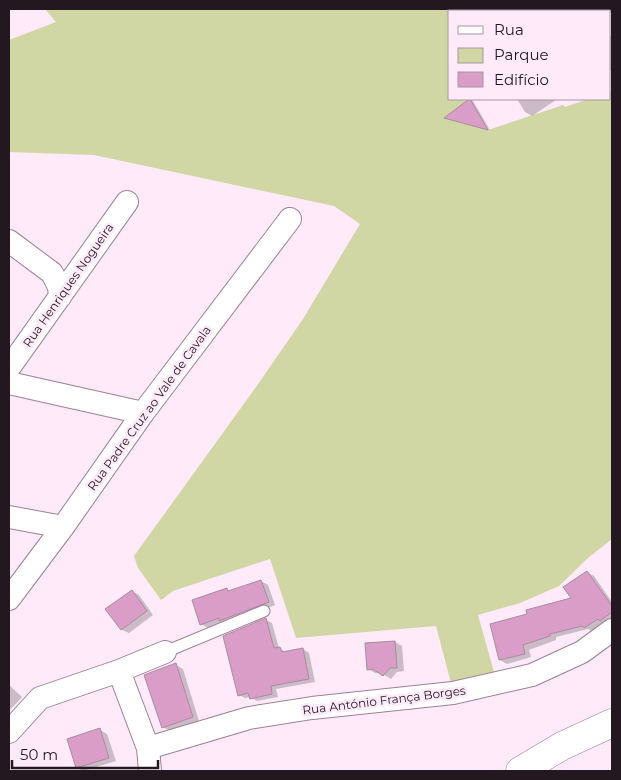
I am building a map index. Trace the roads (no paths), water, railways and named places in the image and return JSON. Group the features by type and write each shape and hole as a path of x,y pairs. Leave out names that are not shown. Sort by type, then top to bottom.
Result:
{"street":[{"name":"Rua Henriques Nogueira","path":"9,368 127,202"},
{"name":"Rua Padre Cruz ao Vale de Cavala","path":"9,599 63,527 143,413 290,218"},
{"path":"9,241 52,273 59,287 60,297"},
{"path":"9,383 143,413"},
{"path":"9,517 63,527"},
{"name":"Rua António França Borges","path":"148,748 249,718 312,708 453,694 532,675 582,652 612,630"},
{"path":"9,732 40,698 119,671 165,652"},
{"path":"119,671 148,748 150,771"},
{"path":"520,771 562,746 612,723"}],"lane":[{"path":"165,652 264,611"}]}
